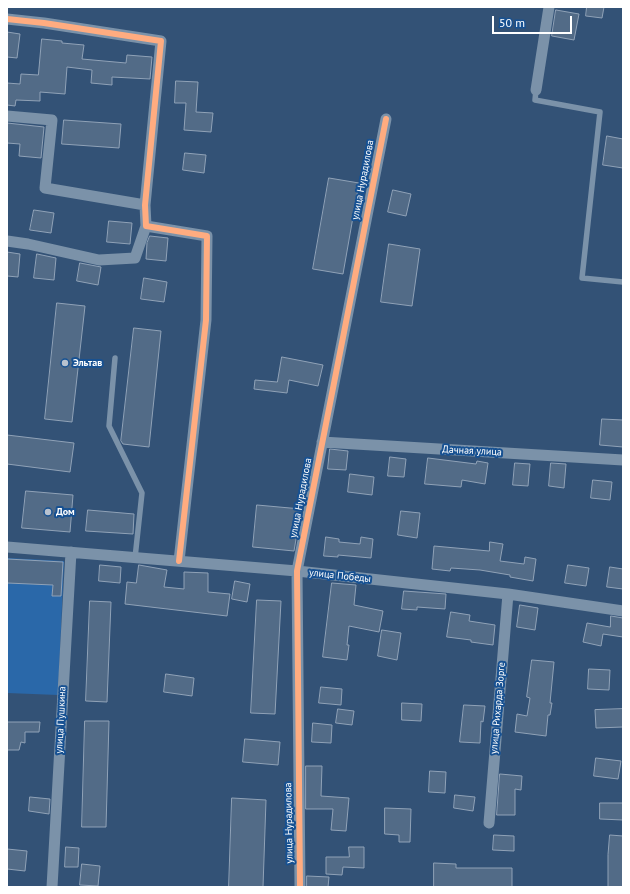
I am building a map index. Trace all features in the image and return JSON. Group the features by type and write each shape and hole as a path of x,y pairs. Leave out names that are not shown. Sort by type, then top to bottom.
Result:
{"street":[{"path":"536,90 549,7"},
{"path":"7,19 161,40 145,205 146,226 135,258 99,260 28,244 7,241"},
{"path":"7,116 52,120 45,188 145,205"},
{"name":"улица Нурадилова","path":"300,887 297,571 386,119"},
{"path":"146,226 207,236 206,320 179,561"},
{"name":"Дачная улица","path":"322,442 623,460"},
{"name":"улица Победы","path":"7,547 297,571 508,594 623,611"},
{"name":"улица Пушкина","path":"52,887 71,552"},
{"name":"улица Рихарда Зорге","path":"489,823 508,594"}],"lane":[{"path":"536,90 535,100 600,112 582,278 623,282"},
{"path":"115,358 110,426 142,493 136,558"}],"shaded area":[{"path":"7,558 64,561 58,695 7,693"}],"building":[{"path":"587,7 604,7 602,18 586,16"},
{"path":"556,10 579,14 574,40 552,36"},
{"path":"7,32 20,34 17,58 7,57"},
{"path":"42,39 84,45 82,59 126,63 127,55 152,57 150,79 112,77 112,85 91,83 92,70 67,67 65,94 40,92 40,101 16,100 15,106 7,105 7,83 20,84 21,74 38,75"},
{"path":"176,81 198,82 196,112 213,113 211,132 184,130 186,103 175,103"},
{"path":"64,120 121,124 119,148 62,144"},
{"path":"7,123 44,127 41,158 19,156 20,144 7,143"},
{"path":"607,136 623,139 623,168 603,165"},
{"path":"185,153 206,155 204,173 183,170"},
{"path":"329,178 359,183 343,274 313,269"},
{"path":"393,190 411,194 406,216 388,212"},
{"path":"34,210 54,213 51,233 30,230"},
{"path":"109,221 132,223 130,244 107,242"},
{"path":"150,236 168,238 166,261 146,259 147,243"},
{"path":"389,244 420,249 412,306 381,302"},
{"path":"7,252 20,254 18,277 7,276"},
{"path":"37,254 56,258 54,280 34,278"},
{"path":"80,263 101,267 98,285 77,281"},
{"path":"144,278 167,282 164,302 141,299"},
{"name":"Эльтав","path":"57,303 85,306 72,422 45,419"},
{"path":"134,328 161,331 149,447 123,444 121,441"},
{"path":"282,357 323,365 318,386 289,380 287,393 254,389 255,380 277,382"},
{"path":"602,419 623,420 623,447 600,445"},
{"path":"7,435 74,443 70,472 7,464"},
{"path":"330,449 348,451 346,470 328,469"},
{"path":"390,457 406,459 404,477 388,476"},
{"path":"428,458 476,464 477,461 488,463 485,484 462,480 461,487 425,484"},
{"path":"515,463 530,464 528,486 513,485"},
{"path":"551,463 566,464 564,488 549,486"},
{"path":"350,474 374,477 372,495 348,492"},
{"path":"593,480 612,482 610,500 591,498"},
{"name":"Дом","path":"26,491 73,495 70,532 22,528"},
{"path":"257,505 301,509 294,551 253,547"},
{"path":"88,510 134,514 133,534 86,531"},
{"path":"401,511 420,513 417,538 398,535"},
{"path":"326,537 339,539 339,542 360,544 361,537 373,539 371,558 338,555 338,557 324,556"},
{"path":"490,542 503,544 500,561 524,564 525,557 536,559 533,581 510,577 510,575 480,570 451,568 450,571 432,569 434,546 489,551"},
{"path":"7,559 63,562 61,596 52,596 53,585 7,583"},
{"path":"100,565 121,567 120,583 99,581"},
{"path":"139,565 167,570 164,587 184,589 184,572 208,573 208,592 230,594 227,616 125,604 127,582 136,583"},
{"path":"568,565 589,568 586,586 565,583"},
{"path":"610,567 623,569 623,589 607,587"},
{"path":"235,581 250,584 247,602 232,599"},
{"path":"332,583 356,585 354,605 383,611 379,632 349,626 347,660 323,657"},
{"path":"404,591 446,594 445,609 417,607 417,610 402,609"},
{"path":"257,600 281,601 275,714 251,713"},
{"path":"90,601 111,602 107,702 86,701"},
{"path":"520,605 538,608 535,630 517,627"},
{"path":"451,612 470,615 469,621 495,625 493,645 447,637"},
{"path":"611,616 623,618 623,637 603,634 601,646 583,642 587,623 610,627"},
{"path":"382,630 401,633 397,660 378,656"},
{"path":"532,660 554,662 550,703 552,703 550,715 548,715 546,736 515,732 517,714 527,716 530,698 527,697"},
{"path":"589,669 610,670 609,690 588,689"},
{"path":"166,674 194,678 192,696 164,692"},
{"path":"321,687 342,689 341,705 319,703"},
{"path":"402,703 422,704 421,721 402,720"},
{"path":"464,705 485,706 483,722 481,721 480,743 460,742"},
{"path":"338,709 354,711 352,725 336,723"},
{"path":"623,709 623,727 596,728 595,710"},
{"path":"85,721 109,721 106,827 82,827"},
{"path":"7,722 40,722 39,732 25,732 25,743 21,742 19,750 7,750"},
{"path":"313,723 332,725 331,743 312,742"},
{"path":"245,739 280,742 278,765 243,762"},
{"path":"596,758 621,761 618,779 594,776"},
{"path":"306,766 322,766 321,796 349,798 346,831 331,830 333,809 306,809"},
{"path":"430,771 446,772 445,793 429,792"},
{"path":"500,774 522,776 521,790 515,789 515,815 497,815"},
{"path":"455,795 475,797 473,811 454,808"},
{"path":"30,797 50,799 49,814 29,811"},
{"path":"232,798 266,800 263,887 229,887"},
{"path":"600,803 623,803 623,820 600,819"},
{"path":"385,808 411,809 410,842 399,842 399,835 385,834"},
{"path":"494,835 514,836 514,851 493,850"},
{"path":"610,835 623,836 623,887 608,887 608,855"},
{"path":"66,847 79,848 78,867 65,867"},
{"path":"349,847 364,847 364,868 343,867 342,875 326,874 326,857 349,857"},
{"path":"7,849 27,851 25,871 7,869"},
{"path":"434,863 456,864 456,868 512,868 512,887 434,887"},
{"path":"82,864 100,866 98,886 80,885"},
{"path":"307,876 329,877 328,887 307,887"}],"cycle path":[{"path":"7,19 44,23 161,41 145,205 146,226 207,236 206,320 179,561"},
{"path":"300,887 297,571 386,119"}],"place":[{"name":"Эльтав","path":"65,363"},
{"name":"Дом","path":"48,512"}]}
